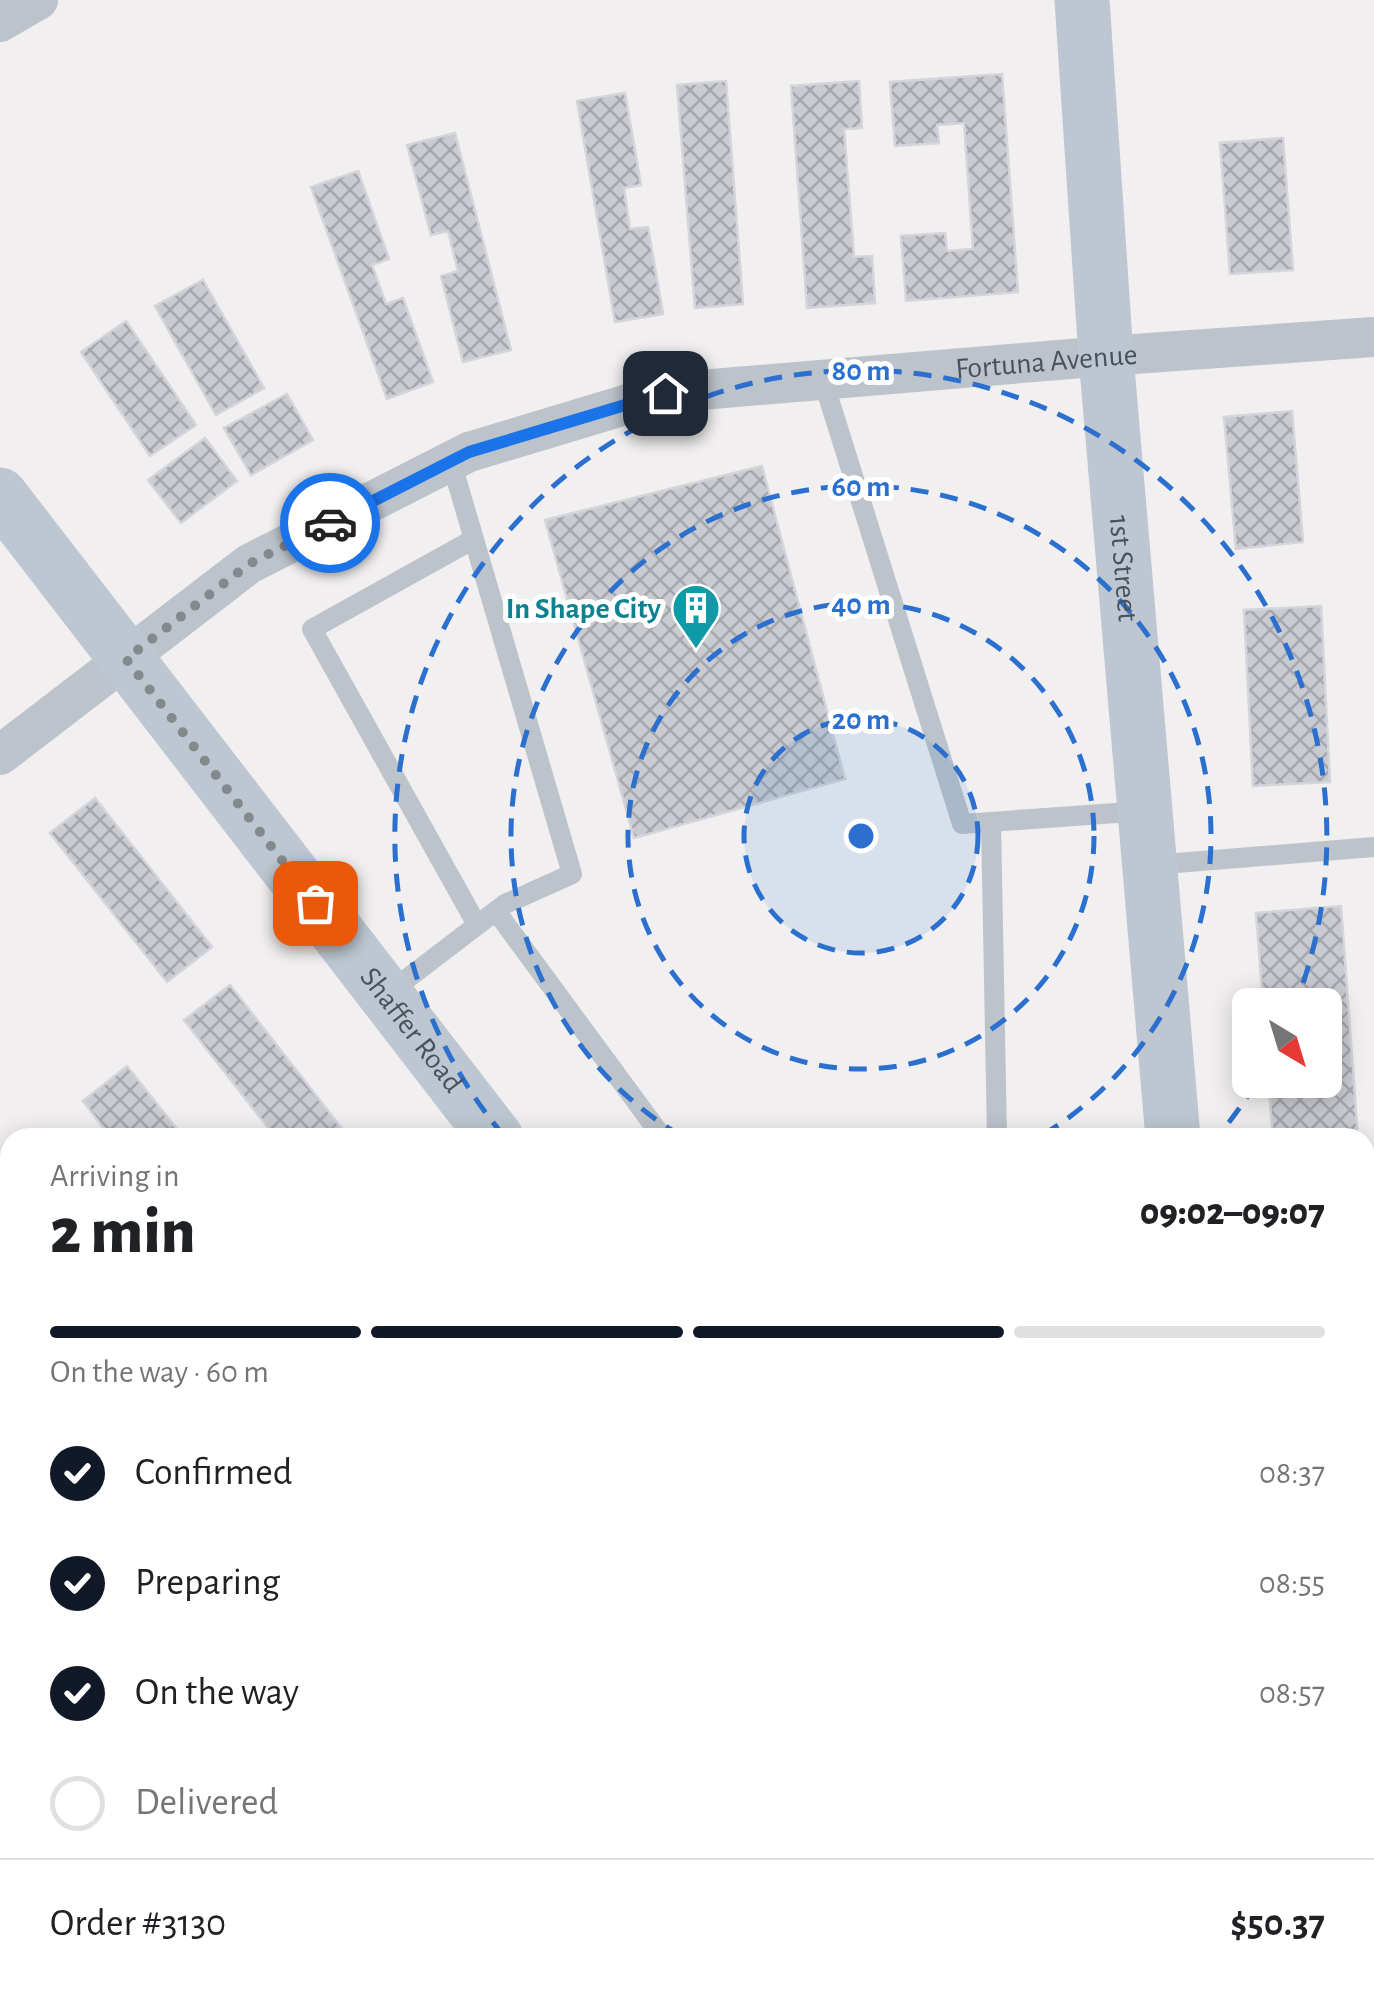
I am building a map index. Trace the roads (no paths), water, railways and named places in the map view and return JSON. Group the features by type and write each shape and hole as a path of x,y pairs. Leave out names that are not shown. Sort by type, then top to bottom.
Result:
{"street":[{"path":"0,22 38,0"},
{"name":"1st Street","path":"1082,0 1106,356 1173,1128"},
{"name":"Fortuna Avenue","path":"0,755 249,564 469,452 665,393 1374,338"},
{"name":"Shaffer Road","path":"0,495 386,994 485,1128"}],"lane":[{"path":"823,380 962,824 1146,811"},
{"path":"386,994 505,904 572,874 451,461"},
{"path":"474,540 312,628 477,926"},
{"path":"991,822 997,1128"},
{"path":"1150,865 1374,847"},
{"path":"496,910 656,1128"}],"place":[{"name":"In Shape City","path":"696,650"}]}
